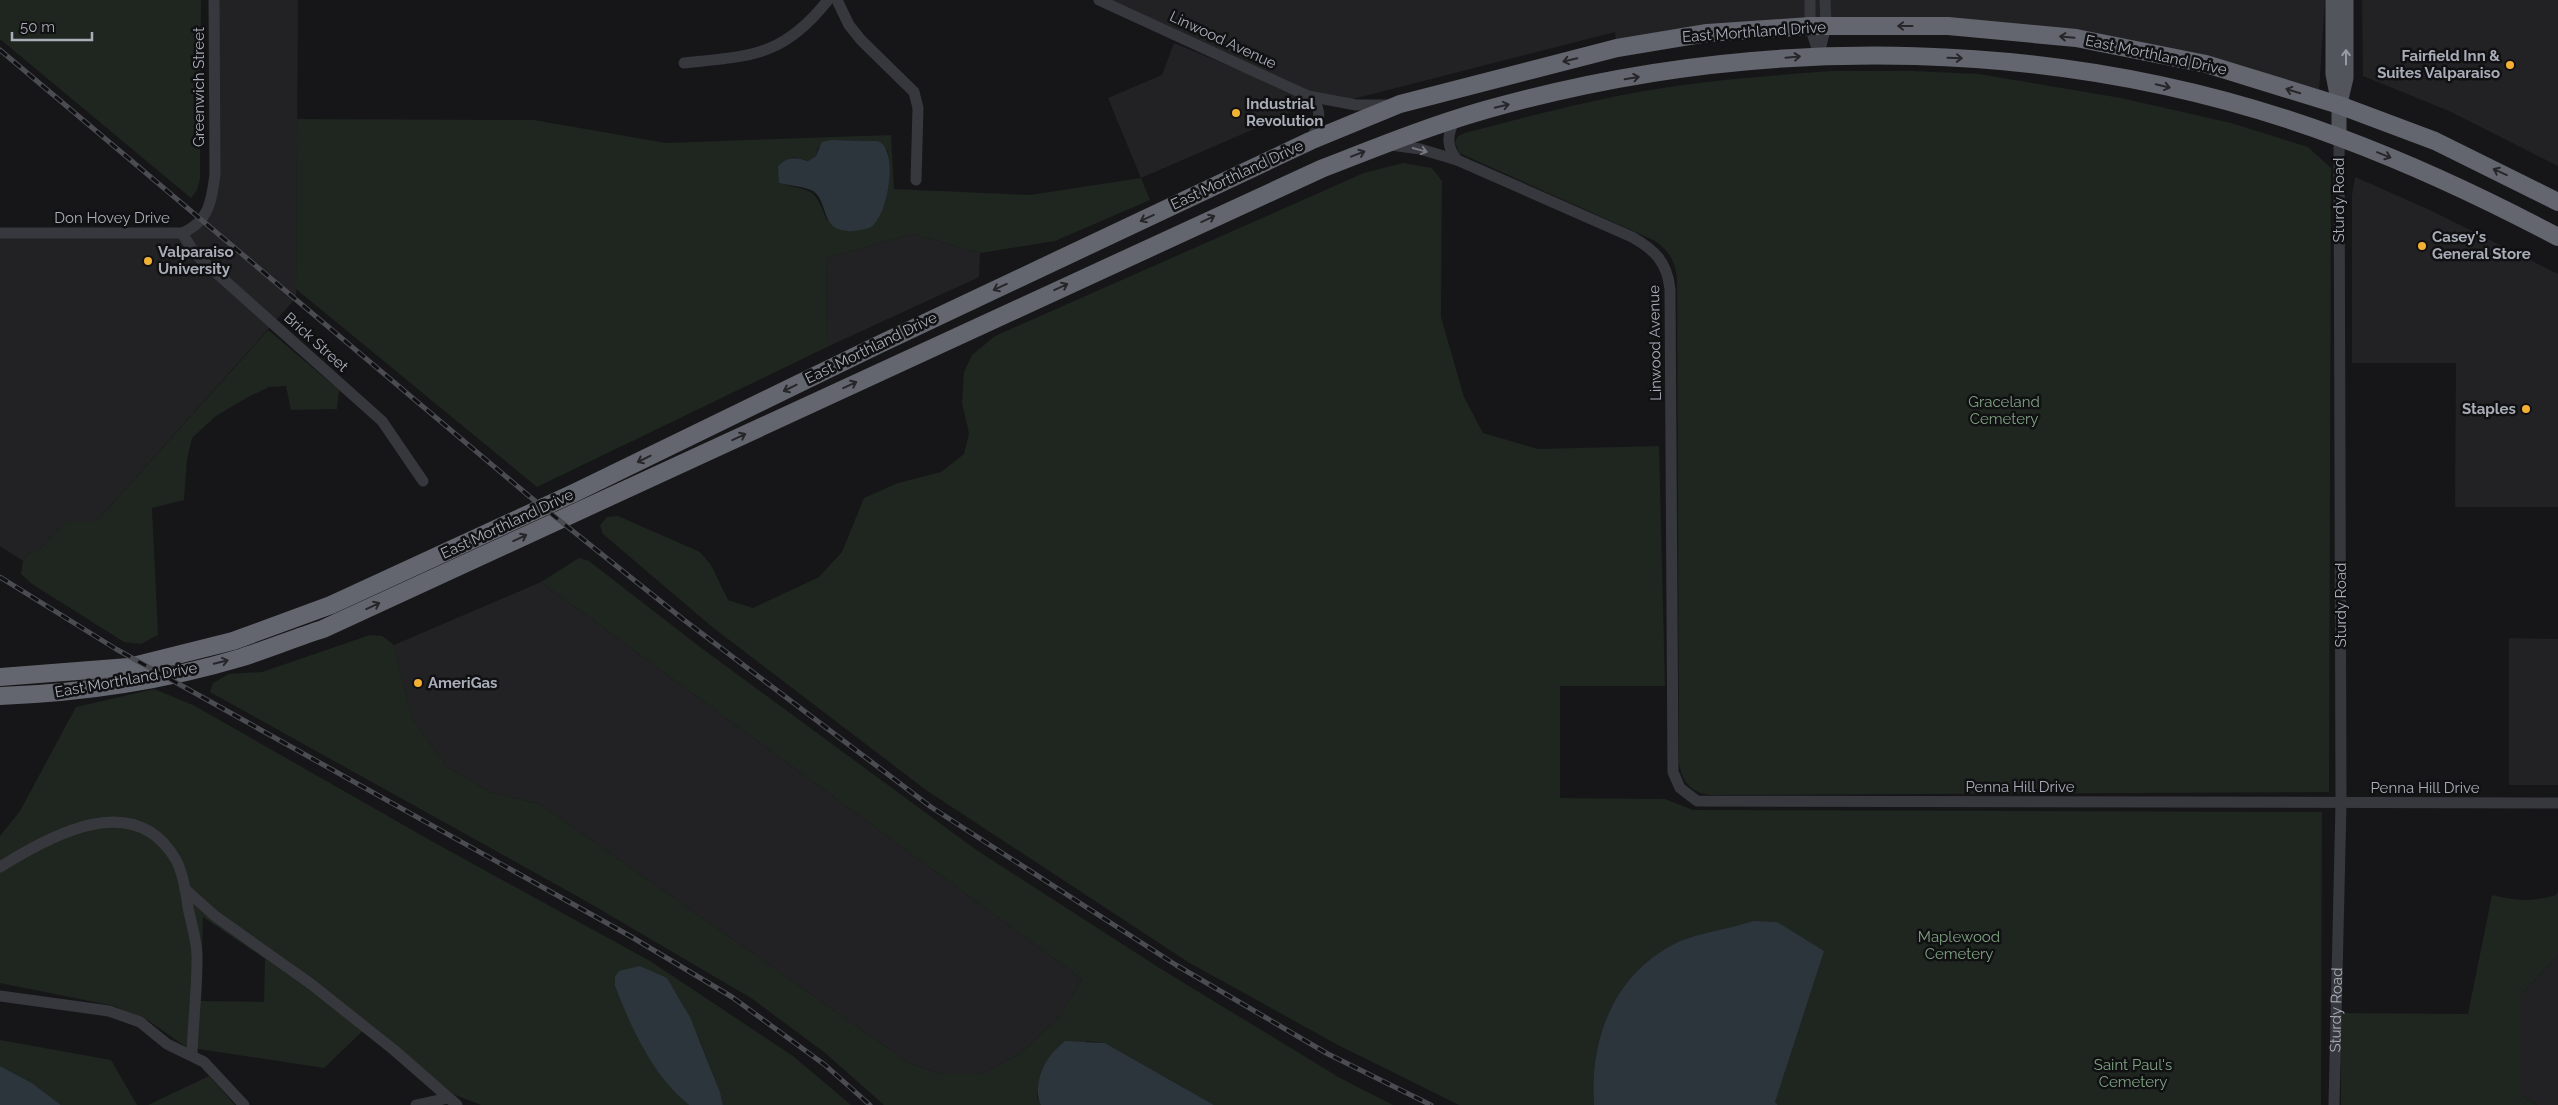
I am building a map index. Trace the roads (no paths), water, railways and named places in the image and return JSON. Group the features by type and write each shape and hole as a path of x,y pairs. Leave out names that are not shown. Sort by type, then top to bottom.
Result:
{"highway":[{"name":"East Morthland Drive","path":"0,677 129,667 233,641 331,605 574,494 878,345 1310,141 1400,104 1617,48 1707,33 1818,26 1948,26 2076,38 2206,64 2339,105 2435,141 2558,202"},
{"name":"East Morthland Drive","path":"0,696 38,695 112,686 178,673 239,658 322,629 1226,211 1321,169 1455,119 1573,88 1669,71 1736,62 1819,55 1964,58 2059,67 2159,85 2246,107 2339,137 2430,174 2496,205 2558,238"}],"main road":[{"name":"Sturdy Road","path":"2333,0 2333,74 2339,105 2339,137"},
{"name":"Sturdy Road","path":"2339,105 2346,78 2346,0"}],"street":[{"name":"Greenwich Street","path":"214,0 214,174"},
{"path":"684,62 746,56 777,46 799,31 828,0"},
{"path":"836,0 849,24 861,40 914,92 918,108 916,180"},
{"name":"Linwood Avenue","path":"1099,0 1308,96 1356,105 1400,104"},
{"path":"1810,0 1818,26 1819,55"},
{"path":"1818,26 1825,0"},
{"path":"1308,96 1314,100 1319,111 1318,129 1310,141"},
{"path":"1455,119 1448,139 1449,148 1457,160"},
{"name":"Sturdy Road","path":"2334,1105 2341,804 2339,137"},
{"name":"Linwood Avenue","path":"1382,145 1420,149 1457,160 1632,237 1646,244 1664,263 1670,289 1673,596"},
{"name":"Don Hovey Drive","path":"0,234 182,233 192,229 212,202 214,174"},
{"name":"Brick Street","path":"182,233 195,254 382,421 423,481"},
{"name":"Penna Hill Drive","path":"1673,596 1673,772 1680,788 1697,801 2341,804 2558,803"},
{"path":"0,867 32,847 63,833 96,823 125,821 154,834 176,860 185,889 198,958 192,1054"},
{"path":"185,889 216,916 319,990 394,1050 453,1101"},
{"path":"0,996 109,1010 140,1022 167,1044 192,1054 204,1062 244,1105"},
{"path":"416,1105 453,1101"}],"railway":[{"path":"0,50 529,496 684,620 931,807 1176,965 1328,1054 1431,1105"},
{"path":"0,577 116,649 630,936 732,997 825,1065 870,1105"}],"place":[{"name":"Fairfield Inn & Suites Valparaiso","path":"2510,65"},
{"name":"Industrial Revolution","path":"1236,113"},
{"name":"Casey's General Store","path":"2422,246"},
{"name":"Valparaiso University","path":"148,261"},
{"name":"Staples","path":"2526,409"},
{"name":"AmeriGas","path":"418,683"}],"park label":[{"name":"Graceland Cemetery","path":"2004,410"},
{"name":"Maplewood Cemetery","path":"1959,946"},
{"name":"Saint Paul's Cemetery","path":"2133,1074"}]}
